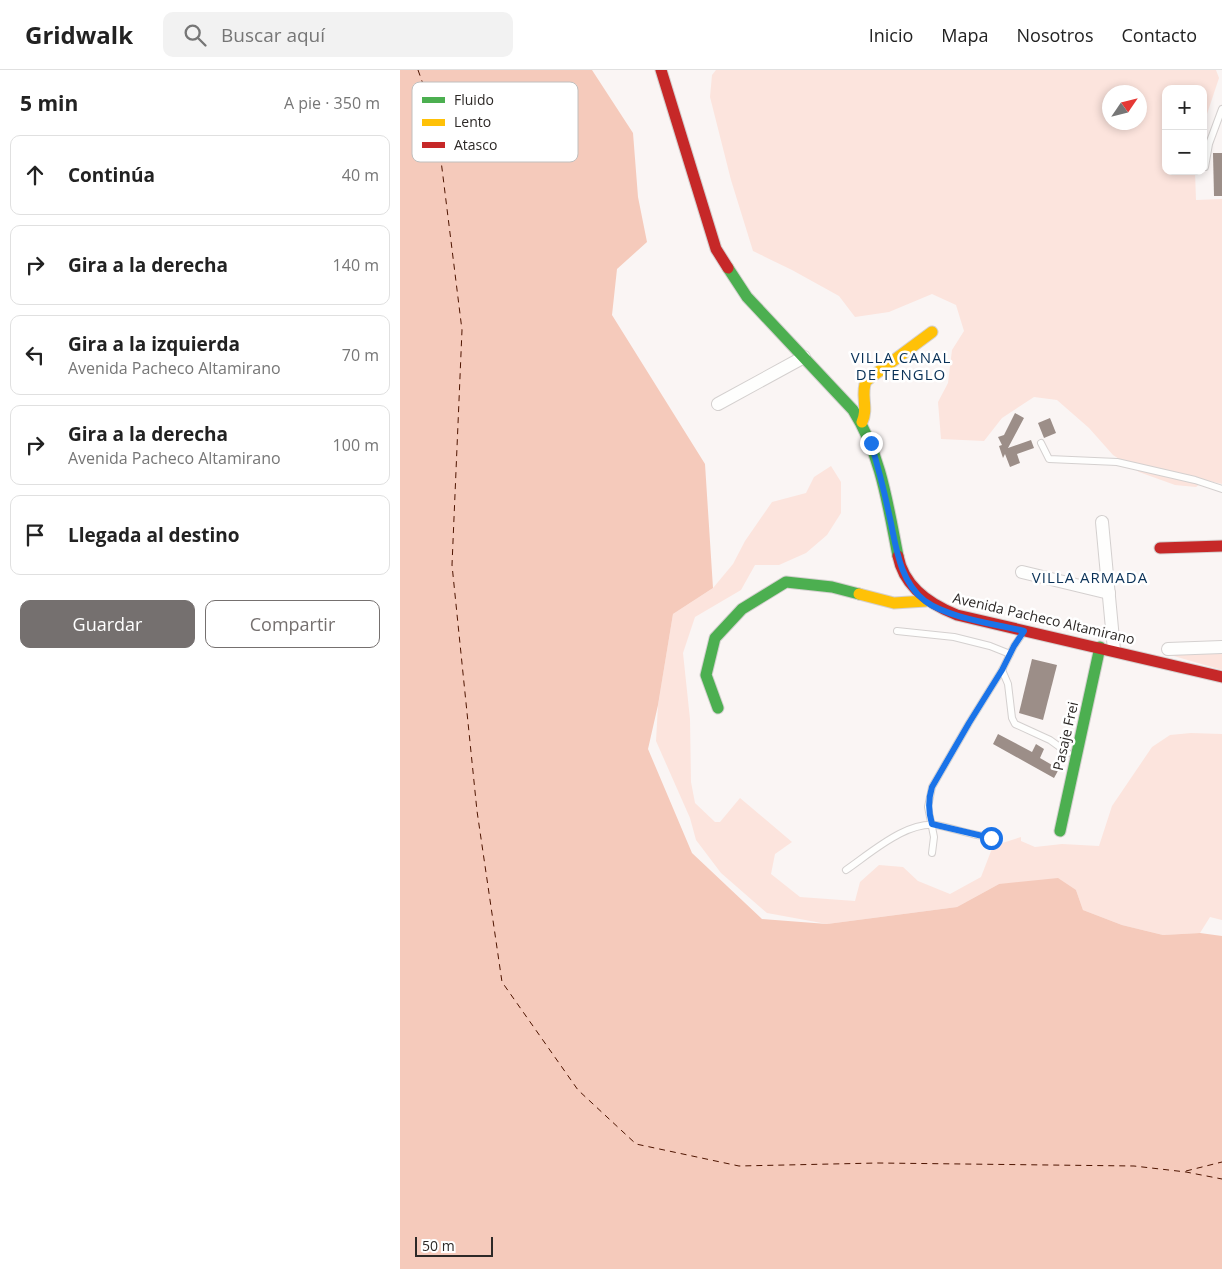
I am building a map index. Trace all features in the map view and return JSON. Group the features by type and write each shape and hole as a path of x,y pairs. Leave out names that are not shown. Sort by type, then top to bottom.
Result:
{"main road":[{"name":"Avenida Pacheco Altamirano","path":"661,70 716,249 730,275 747,297 853,410 862,422 878,466 899,562 911,584 926,601 958,615 1114,650 1222,677"},
{"path":"862,422 866,415 863,387 866,381 932,332"},
{"path":"1160,548 1222,546"},
{"path":"718,708 706,675 715,638 742,609 786,582 832,587 894,603 926,601"},
{"name":"Pasaje Frei","path":"1060,831 1100,648"}],"street":[{"path":"718,404 804,357"},
{"path":"1102,522 1114,650"},
{"path":"1022,572 1109,593"},
{"path":"1168,649 1222,647"}],"lane":[{"path":"1207,156 1209,144 1222,109"},
{"path":"1041,443 1049,459 1117,462 1195,480 1222,489"},
{"path":"897,631 954,637 976,642 1010,654"},
{"path":"932,853 934,837 928,807 932,787 1024,631"},
{"path":"1002,670 1008,684 1012,718 1015,724 1050,740 1068,753"},
{"path":"846,870 901,834 922,825 932,824 978,835 998,837"}],"shaded area":[{"path":"400,70 592,70 633,133 638,197 647,242 617,269 612,315 705,464 713,588 673,614 658,705 648,749 692,853 762,919 827,924 957,907 999,884 1058,878 1076,890 1083,910 1122,925 1163,935 1200,933 1222,936 1222,1269 400,1269"},
{"path":"716,70 1216,70 1219,78 1207,114 1207,85 1162,85 1162,175 1195,175 1196,200 1222,199 1222,484 1205,480 1196,487 1175,485 1139,472 1113,455 1089,428 1057,400 1034,397 1002,418 984,441 941,439 938,402 948,383 952,350 964,331 956,305 932,294 889,312 855,317 839,296 753,251 731,180 710,97 712,75"},
{"path":"831,466 841,482 841,513 827,535 806,553 779,565 755,565 741,590 695,617 683,653 690,719 691,782 695,803 715,822 720,822 740,798 792,842 775,854 771,874 800,897 855,901 860,882 879,865 903,867 918,881 950,894 981,877 993,846 1021,837 1021,841 1035,847 1062,844 1099,846 1112,806 1152,747 1170,735 1191,733 1222,734 1222,920 1210,917 1200,933 1163,935 1122,925 1083,910 1076,890 999,884 957,907 827,924 767,913 721,873 696,840 690,818 656,741 658,705 673,614 713,588 733,564 745,541 772,502 806,493 814,477"},
{"path":"1222,652 1222,670 1167,654"}],"building":[{"path":"1213,153 1222,153 1222,196 1214,196"},
{"path":"1015,413 1024,418 1008,448 1031,440 1034,448 1017,454 1020,463 1010,467 1005,454 1003,458 999,446 1002,445 998,437 1004,435"},
{"path":"1050,418 1056,433 1044,438 1038,423"},
{"path":"1032,659 1057,665 1043,720 1019,713"},
{"path":"998,734 1032,752 1036,744 1044,749 1040,758 1059,769 1054,778 993,744"}],"ferry route":[{"path":"418,70 422,82"},
{"path":"441,162 462,330 452,565 477,811 502,982 578,1090 636,1144 739,1166 878,1163 1134,1166 1186,1172 1222,1179"},
{"path":"1186,1171 1222,1162"}],"traffic: fast":[{"path":"728,268 747,297 853,410 863,427 877,462 887,499 898,556"},
{"path":"718,708 706,675 715,638 742,609 786,582 832,587 859,594"},
{"path":"1060,831 1100,647"}],"traffic: slow":[{"path":"862,422 865,412 864,386 866,381 932,332"},
{"path":"859,594 894,603 926,601"}],"traffic: jam":[{"path":"661,70 716,249 728,268"},
{"path":"1160,548 1222,546"},
{"path":"898,556 906,577 919,593 937,606 957,615 1222,677"}],"district":[{"name":"VILLA CANAL DE TENGLO","path":"901,366"},
{"name":"VILLA ARMADA","path":"1090,577"}],"route":[{"path":"871,443 890,516 899,562 918,593 926,601 958,615 1024,631 932,787 930,794 928,807 932,824 991,838"}]}
